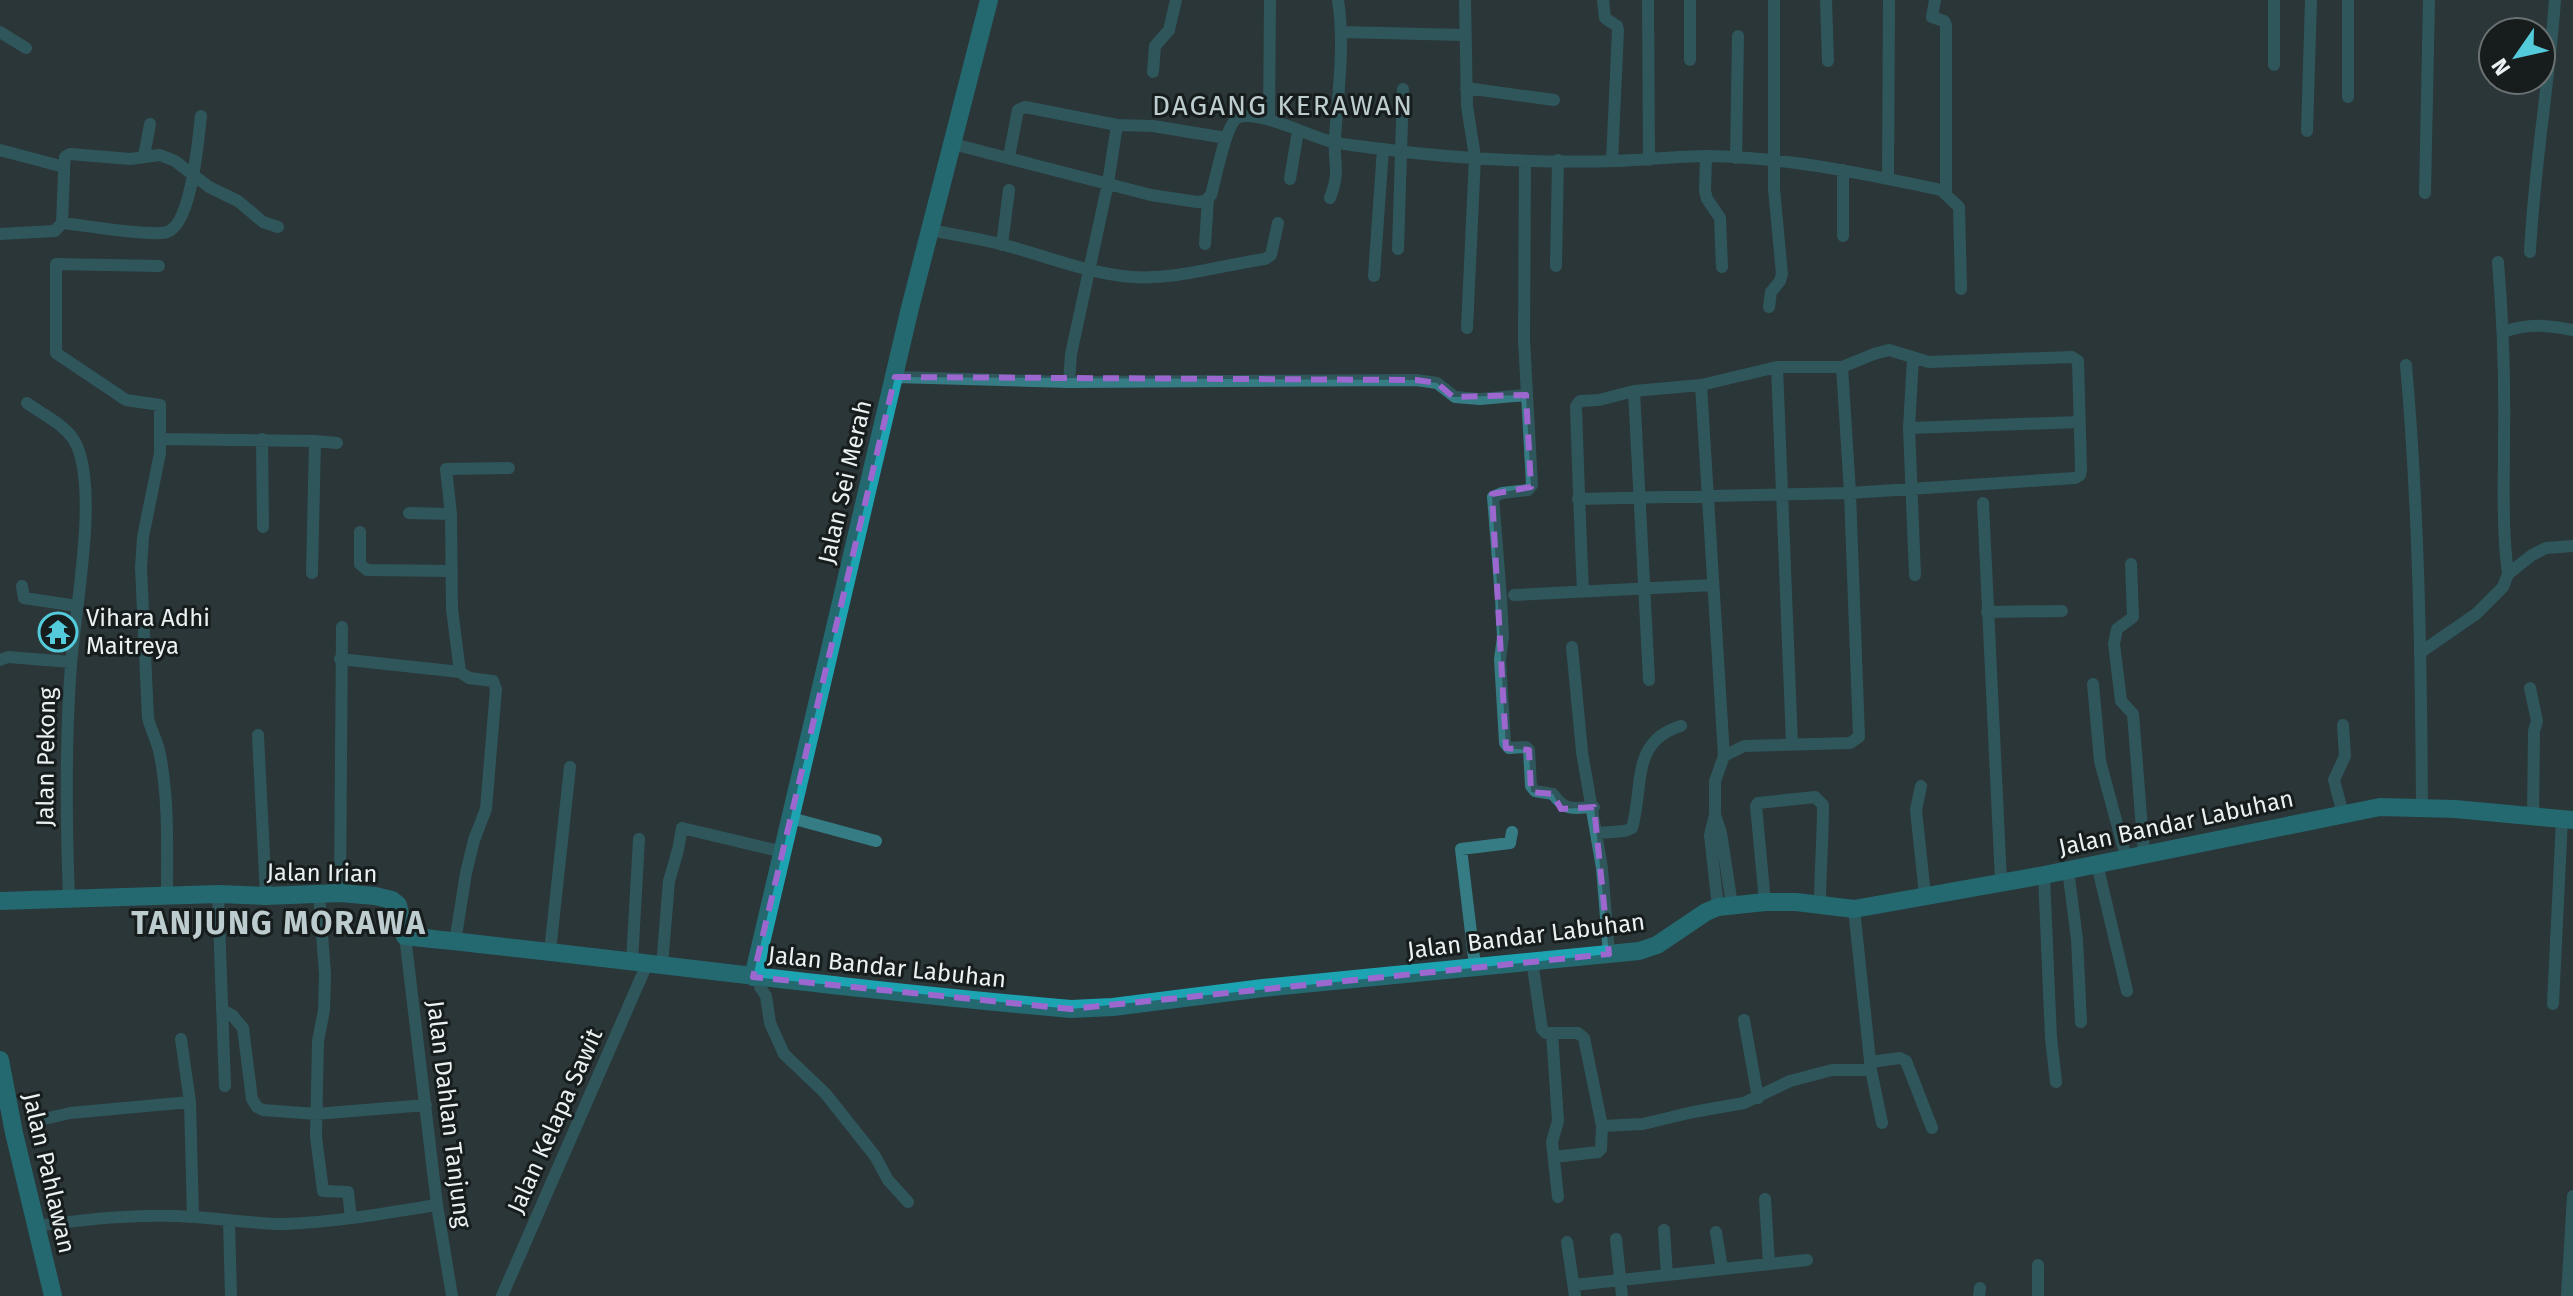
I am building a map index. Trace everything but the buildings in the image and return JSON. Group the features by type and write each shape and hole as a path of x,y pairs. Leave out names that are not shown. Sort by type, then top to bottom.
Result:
{"main road":[{"name":"Jalan Sei Merah","path":"756,977 930,230 989,0"},
{"name":"Jalan Bandar Labuhan","path":"647,964 1071,1009 1113,1007 1651,949 1706,912 1725,906 1765,902 1854,909 2044,875 2380,807 2568,820"},
{"name":"Jalan Irian","path":"0,901 218,894 340,893 375,896 392,900 400,911 405,936"},
{"path":"405,936 647,964"},
{"name":"Jalan Pahlawan","path":"0,1060 7,1134 36,1226 53,1296"}],"street":[{"path":"1153,72 1155,46 1169,30 1176,0"},
{"path":"1269,119 1270,0"},
{"path":"1330,198 1338,171 1334,143 1341,32 1338,0"},
{"path":"1465,0 1466,88 1475,157 1467,328"},
{"path":"1603,0 1605,18 1618,30 1612,161"},
{"path":"1648,0 1649,160"},
{"path":"1690,0 1690,60"},
{"path":"1769,307 1771,292 1782,274 1776,224 1774,160 1774,0"},
{"path":"1826,0 1828,61"},
{"path":"1888,178 1889,0"},
{"path":"1935,0 1932,18 1944,21 1946,25 1946,193"},
{"path":"2274,0 2274,65"},
{"path":"2307,131 2311,0"},
{"path":"2348,0 2348,97"},
{"path":"2425,193 2429,0"},
{"path":"2530,252 2532,195 2551,60 2555,0"},
{"path":"0,32 26,48"},
{"path":"1341,32 1464,35"},
{"path":"1736,158 1738,36"},
{"path":"1466,88 1554,100"},
{"path":"1398,249 1403,89"},
{"path":"1009,157 1018,110 1021,108 1117,125 1153,126 1226,138"},
{"path":"62,223 157,233 175,228 181,220 193,177 201,116"},
{"path":"1205,244 1208,199 1226,138 1233,122 1239,117 1269,119 1334,143 1383,149 1525,161 1649,160 1706,156 1774,160 1888,178 1941,190 1959,207 1961,289"},
{"path":"144,156 150,124"},
{"path":"1069,382 1071,354 1108,183 1117,125"},
{"path":"1290,179 1298,131"},
{"path":"953,144 1151,195 1197,202 1208,199"},
{"path":"1374,276 1383,149"},
{"path":"0,150 64,167"},
{"path":"0,234 55,231 62,223 65,157 70,154 130,159 160,155 170,158 193,177 238,201 263,222 278,227"},
{"path":"1706,156 1705,191 1720,218 1722,267"},
{"path":"1556,266 1558,160"},
{"path":"1525,161 1526,395 1532,447 1532,485 1528,490 1493,497 1502,611 1500,659 1505,743 1509,748 1526,747 1529,750 1531,786 1535,791 1553,794 1562,806 1568,808 1594,807"},
{"path":"1843,170 1843,236"},
{"path":"1002,245 1009,190"},
{"path":"930,230 1129,277 1146,277 1188,274 1265,259 1273,251 1278,223"},
{"path":"2421,652 2476,614 2503,587 2508,574 2502,493 2503,332 2498,262"},
{"path":"159,266 56,264 56,338 58,355 126,400 160,405 160,439 143,537 141,568 148,718 159,750 166,800 167,895"},
{"path":"2503,332 2521,325 2541,324 2573,330"},
{"path":"1578,499 1781,496 2075,478 2080,475 2081,469 2076,357 1929,362 1889,350 1842,367 1777,367 1701,385 1634,391 1599,400 1580,401 1577,404 1578,499 1583,590"},
{"path":"1913,358 1909,428 1915,575"},
{"path":"2406,365 2421,652 2422,808"},
{"path":"1777,367 1792,744"},
{"path":"1724,756 1744,746 1850,743 1859,737 1842,367"},
{"path":"895,377 1069,382 1416,380 1437,383 1455,397 1480,399 1526,395"},
{"path":"1701,385 1724,756 1715,781 1715,815 1721,833 1725,906"},
{"path":"1634,391 1649,680"},
{"name":"Jalan Pekong","path":"27,403 69,433 77,444 86,506 71,662 66,821 69,898"},
{"path":"1909,428 2080,422"},
{"path":"160,439 337,443"},
{"path":"262,439 263,527"},
{"path":"312,573 315,441"},
{"path":"460,672 452,609 451,514 446,469 509,468"},
{"path":"1983,503 2001,881"},
{"path":"409,513 451,514"},
{"path":"360,532 360,564 367,570 452,571"},
{"path":"2508,574 2546,548 2573,546"},
{"path":"2131,564 2133,617 2117,629 2114,644 2121,701 2133,714 2135,856"},
{"path":"1514,595 1713,585"},
{"path":"22,586 24,598 77,606"},
{"path":"1987,612 2062,611"},
{"path":"340,893 342,627"},
{"path":"1572,647 1582,752 1598,833 1609,954"},
{"path":"0,660 8,657 71,662"},
{"path":"340,659 460,672 469,678 493,681 496,689 486,809 466,873 455,942"},
{"path":"2093,684 2100,761 2135,856"},
{"path":"2530,688 2537,721 2534,731 2533,816"},
{"path":"2343,725 2345,756 2334,780 2343,814"},
{"path":"1598,833 1632,828 1647,750 1663,732 1681,726"},
{"path":"258,735 266,896"},
{"path":"550,951 570,767"},
{"path":"1921,786 1916,810 1925,895"},
{"path":"1765,902 1756,806 1758,803 1815,797 1823,805 1823,845 1819,854 1820,906"},
{"path":"791,818 876,841"},
{"path":"2553,1004 2568,820"},
{"path":"647,964 682,828 783,852"},
{"path":"1475,966 1461,849 1510,843 1512,832"},
{"path":"639,839 647,964"},
{"path":"2097,864 2127,991"},
{"path":"2068,870 2077,939 2081,1022"},
{"path":"2044,875 2051,1038 2056,1082"},
{"path":"218,894 225,1086"},
{"path":"319,894 325,974 324,1010 318,1041 316,1137 323,1191 348,1192 351,1218"},
{"path":"1854,909 1870,1066 1882,1123"},
{"name":"Jalan Dahlan Tanjung","path":"405,936 437,1205 452,1296"},
{"path":"1532,961 1540,1024 1546,1033 1578,1033 1584,1038 1602,1126 1601,1149 1598,1152 1554,1157"},
{"name":"Jalan Kelapa Sawit","path":"502,1296 647,964"},
{"path":"756,977 766,996 770,1023 784,1054 825,1093 875,1156 888,1180 908,1202"},
{"path":"222,1010 232,1015 243,1028 252,1099 257,1107 272,1112 316,1114 426,1105"},
{"path":"1744,1020 1758,1098"},
{"path":"1552,1033 1558,1121 1552,1142 1558,1197"},
{"path":"181,1039 190,1102 193,1217"},
{"path":"1602,1126 1643,1124 1744,1103 1790,1081 1900,1058 1908,1063 1932,1128"},
{"path":"40,1120 70,1113 190,1102"},
{"path":"2567,1296 2573,1196"},
{"path":"1765,1199 1769,1264"},
{"path":"36,1226 103,1217 193,1217 285,1224 437,1205"},
{"path":"229,1222 231,1296"},
{"path":"1664,1230 1667,1275"},
{"path":"1716,1232 1722,1269"},
{"path":"1616,1239 1622,1296"},
{"path":"1567,1242 1574,1290 1620,1280 1807,1260"},
{"path":"2038,1265 2038,1296"}],"highlighted area":[{"path":"895,377 1416,380 1437,383 1453,397 1526,395 1531,487 1492,494 1506,748 1529,750 1531,792 1553,794 1561,809 1594,807 1609,954 1071,1009 753,977"}],"place":[{"name":"Vihara Adhi Maitreya","path":"58,632"}],"district":[{"name":"DAGANG KERAWAN","path":"1283,105"},
{"name":"TANJUNG MORAWA","path":"279,923"}]}
